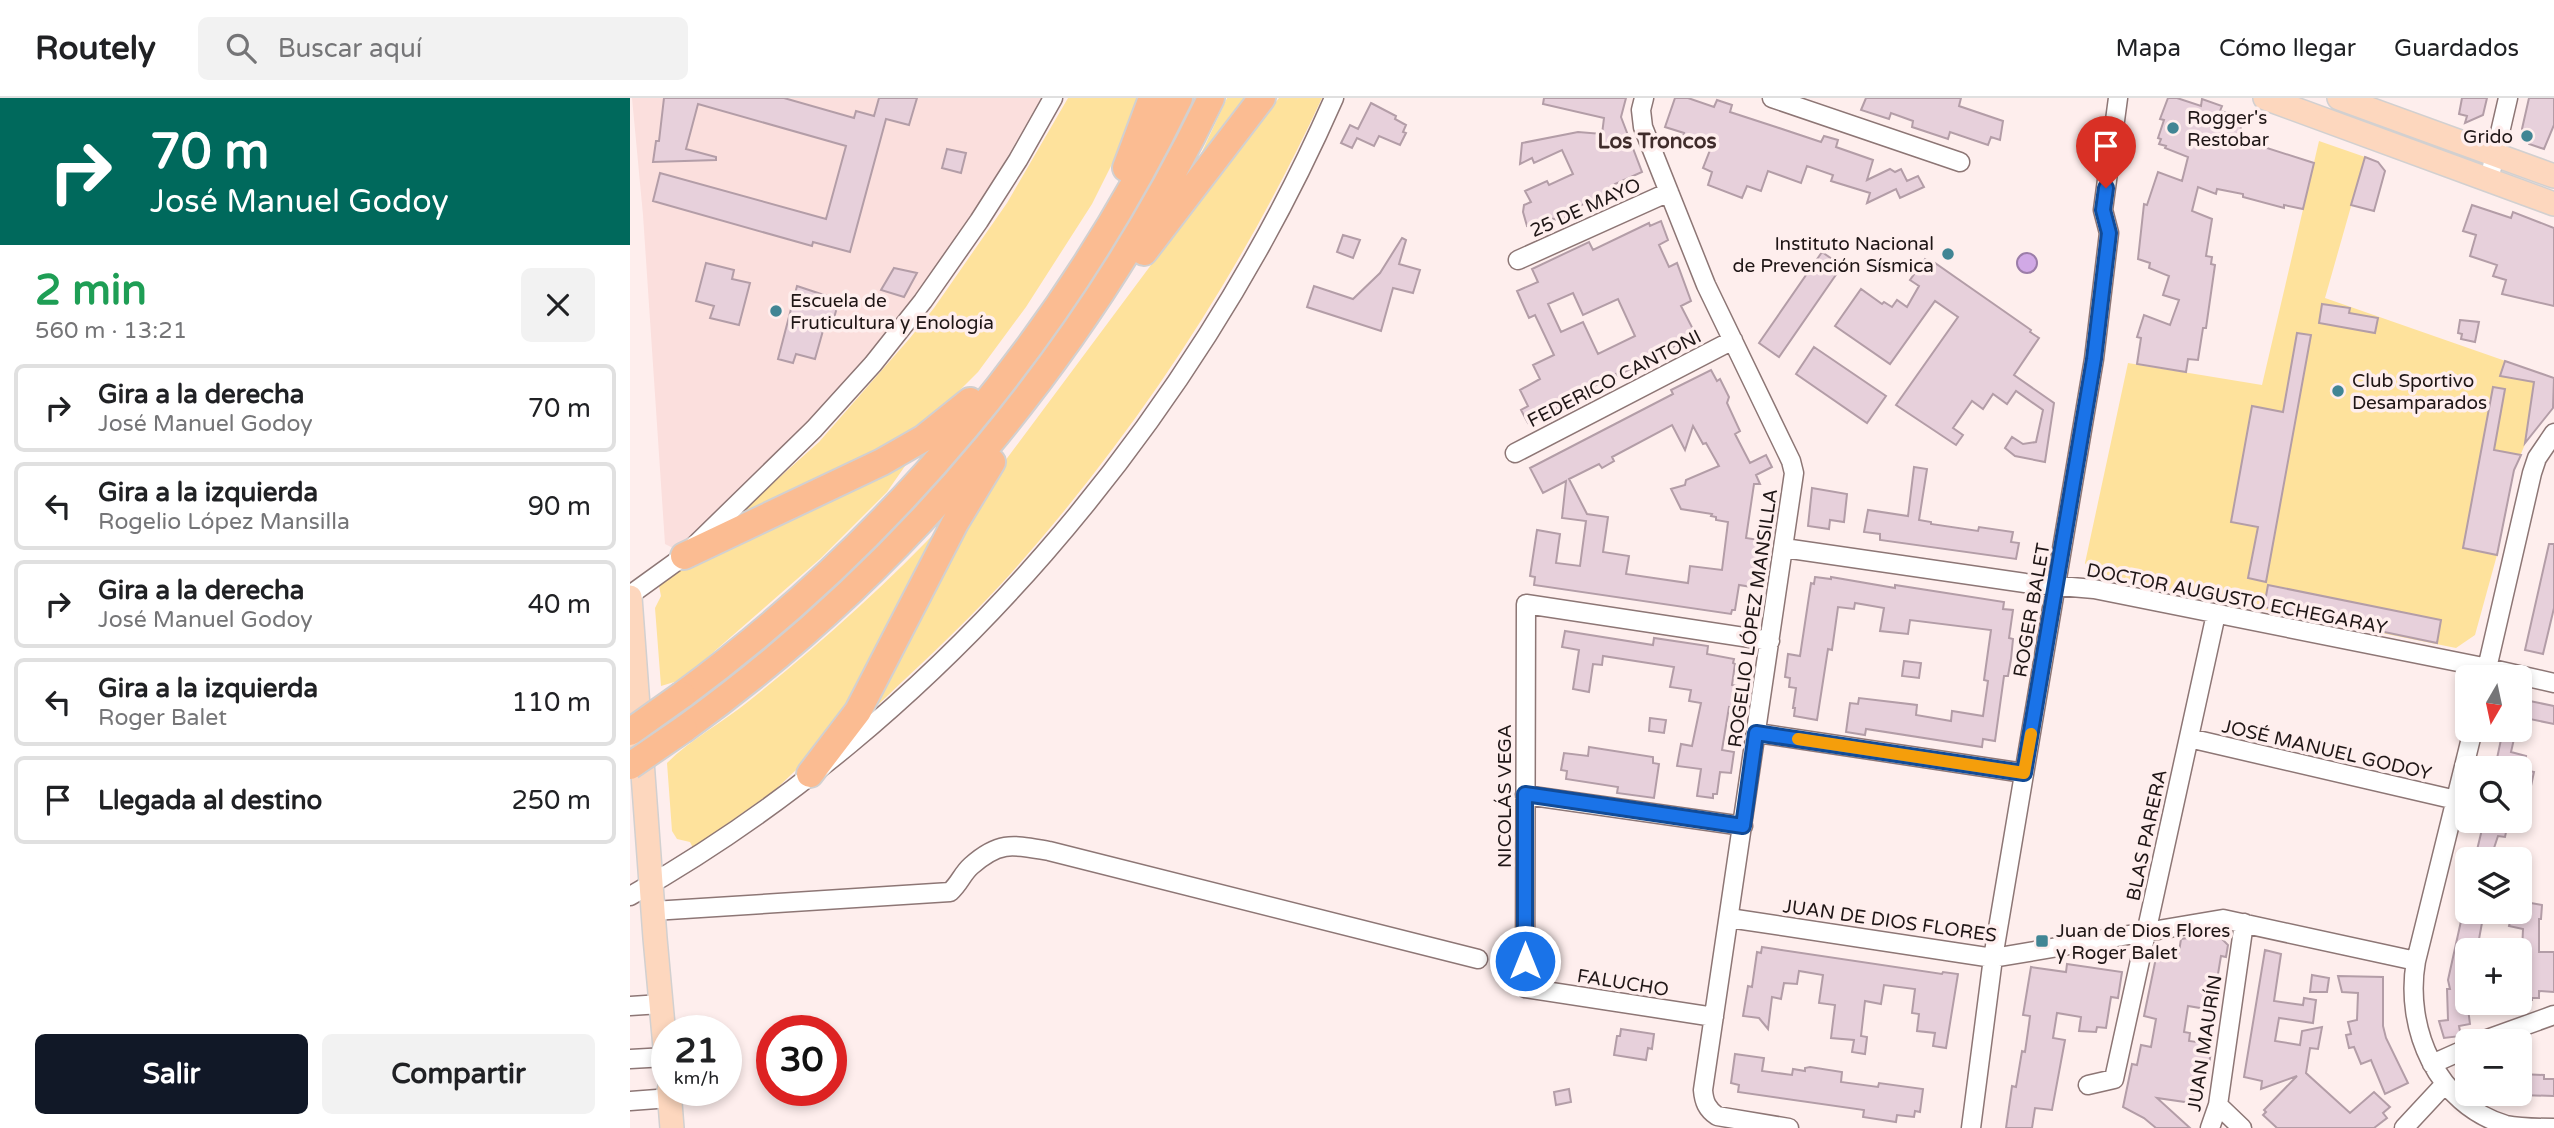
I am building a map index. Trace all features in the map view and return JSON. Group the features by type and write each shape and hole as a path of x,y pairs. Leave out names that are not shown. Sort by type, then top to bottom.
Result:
{"highway":[{"path":"1087,262 1139,137 1152,98"},
{"path":"630,732 682,695 791,608 854,550 920,480 981,408 1034,339 1087,262 1137,179 1179,98"},
{"path":"810,774 858,711 955,523 1153,208 1211,98"},
{"path":"630,766 684,729 793,644 890,553 965,472 1150,244 1262,98"},
{"path":"684,556 882,462 924,438 979,393 1034,339"}],"main road":[{"path":"2265,98 2554,204"},
{"path":"2339,98 2554,176"},
{"path":"630,596 662,1015"},
{"path":"670,1106 672,1128"}],"street":[{"path":"630,596 684,556 814,429 906,324 979,222 1053,98"},
{"path":"630,896 746,824 894,704 988,614 1052,544 1167,396 1234,290 1279,211 1334,98"},
{"name":"ROGELIO LÓPEZ MANSILLA","path":"1644,98 1640,110 1643,127 1706,285 1793,466 1795,478 1703,1090 1704,1101 1710,1112 1727,1118 1789,1128"},
{"path":"1772,98 1960,162"},
{"name":"ROGER BALET","path":"1971,1128 1993,958 2094,359 2109,233 2103,210 2118,98"},
{"path":"2489,180 2508,98"},
{"name":"25 DE MAYO","path":"1518,260 1669,192"},
{"name":"FEDERICO CANTONI","path":"1515,453 1733,340"},
{"path":"2488,665 2532,472 2554,433"},
{"name":"DOCTOR AUGUSTO ECHEGARAY","path":"1784,548 2094,589 2455,666"},
{"name":"NICOLÁS VEGA","path":"1525,988 1526,604 1770,641"},
{"name":"BLAS PARERA","path":"2088,1085 2114,1079 2216,614"},
{"name":"DOCTOR AUGUSTO ECHEGARAY","path":"2532,680 2554,683"},
{"path":"1756,733 2024,773"},
{"name":"JOSÉ MANUEL GODOY","path":"2189,738 2455,800"},
{"path":"1525,794 1743,826"},
{"path":"2455,804 2412,982 2413,1000 2424,1045 2444,1086 2488,1117 2514,1128 2554,1128"},
{"path":"653,911 950,892 961,883 968,868 989,853 1011,844 1049,851 1478,959"},
{"name":"JUAN DE DIOS FLORES","path":"1729,918 1993,958 2223,919 2416,961"},
{"name":"JUAN MAURÍN","path":"2210,1128 2217,1105 2244,923"},
{"name":"FALUCHO","path":"1525,988 1714,1017"},
{"path":"630,1006 661,1004"},
{"path":"2517,1029 2554,1016"},
{"path":"2432,1064 2455,1054"},
{"path":"630,1059 651,1061"},
{"path":"2404,1128 2444,1086"},
{"path":"630,1101 651,1097"},
{"path":"2217,1105 2242,1128"}],"shaded area":[{"name":"Escuela de Fruticultura y Enología","path":"632,98 1041,98 990,187 877,345 814,416 693,535 675,549 665,544 643,215"},
{"path":"1068,98 1138,98 1120,148 1092,204 1026,307 978,372 939,411 896,441 741,514 819,442 934,308 1007,203"},
{"path":"1227,98 1254,98 1193,171"},
{"path":"1279,98 1322,98 1256,228 1181,352 1097,470 1051,527 969,617 863,719 999,469"},
{"name":"Club Sportivo Desamparados","path":"2319,141 2365,157 2325,298 2554,378 2553,408 2526,442 2514,470 2497,555 2475,635 2456,648 2093,575 2085,563 2128,363 2262,385"},
{"path":"2027,253 2034,256 2037,263 2034,270 2027,273 2020,270 2017,263 2020,256"},
{"path":"914,453 887,492 821,558 681,680 661,686 655,608 661,596 659,586 664,580 715,550"},
{"path":"948,519 835,733 775,790 693,848 690,842 677,839 672,831 667,763 686,746 749,701 826,636 876,591"}],"building":[{"path":"664,98 784,98 854,118 856,111 874,116 879,98 917,98 909,125 886,119 850,252 813,242 812,246 653,201 660,173 826,219 846,146 698,104 686,149 716,157 716,160 653,162 656,141 659,141"},
{"path":"1544,98 1626,98 1621,117 1642,172 1615,184 1617,189 1566,212 1567,216 1560,221 1548,217 1527,226 1524,205 1531,202 1525,191 1547,181 1549,185 1573,174 1562,150 1534,163 1532,158 1520,164 1522,143 1578,132 1602,134 1604,118 1543,104"},
{"path":"1675,98 1688,98 1714,107 1717,100 1732,105 1730,112 1821,142 1824,136 1838,140 1836,147 1873,160 1867,180 1890,169 1895,172 1901,169 1907,181 1918,176 1924,187 1900,198 1896,189 1867,203 1870,193 1831,181 1833,175 1807,166 1801,183 1768,171 1761,191 1747,186 1742,198 1708,185 1712,172 1703,168 1710,150 1682,140 1684,133 1665,127"},
{"path":"1866,98 1961,98 1959,106 2003,121 2000,140 1991,137 1988,145 1950,132 1948,139 1912,127 1913,121 1891,113 1889,119 1861,110"},
{"path":"2168,98 2177,98 2201,106 2202,99 2222,106 2220,111 2231,114 2230,119 2242,121 2239,139 2314,163 2303,209 2284,205 2284,208 2243,197 2243,194 2217,189 2216,194 2198,187 2192,211 2212,219 2206,256 2212,257 2211,264 2215,265 2206,328 2203,328 2198,360 2188,359 2186,372 2137,364 2141,338 2137,337 2144,315 2170,325 2179,300 2163,295 2169,276 2149,268 2150,263 2138,259 2144,204 2147,205 2158,172 2182,181 2188,157 2159,144 2161,139 2158,138 2164,120 2160,119"},
{"path":"2462,98 2487,98 2483,115 2465,123 2467,116 2459,114"},
{"path":"2529,98 2554,98 2554,125 2544,149 2529,144 2522,129"},
{"path":"1371,103 1396,116 1395,119 1406,125 1403,132 1406,133 1400,145 1379,136 1374,146 1357,138 1352,148 1341,143 1350,125 1358,129"},
{"path":"947,149 966,153 961,173 942,168"},
{"path":"2365,157 2378,162 2385,171 2374,211 2351,205"},
{"path":"2472,205 2511,218 2513,212 2554,228 2554,306 2502,294 2506,280 2493,276 2497,265 2470,256 2476,235 2463,231"},
{"path":"1661,221 1668,240 1659,245 1669,267 1677,263 1691,301 1681,306 1696,335 1617,376 1616,374 1585,391 1587,393 1528,423 1521,410 1528,406 1520,390 1540,379 1533,365 1554,355 1535,315 1529,318 1517,291 1538,282 1532,269 1589,242 1593,250 1649,223 1650,226","holes":["1573,293 1583,315 1618,299 1635,336 1598,354 1583,322 1561,332 1548,304"]},
{"path":"1343,235 1360,240 1353,258 1337,252"},
{"path":"1402,238 1406,240 1399,264 1420,270 1413,293 1393,288 1381,331 1307,307 1314,286 1353,299 1380,273"},
{"path":"1822,252 1842,266 1779,357 1759,343"},
{"path":"1925,259 1934,265 1935,263 2039,338 2014,375 2054,403 2045,462 2015,456 2005,448 2012,437 2023,444 2036,442 2043,410 2016,391 2007,404 1993,394 1983,409 1972,401 1953,428 1963,435 1956,445 1896,405 1958,317 1935,301 1890,364 1835,326 1861,289 1882,304 1884,302 1892,307 1897,300 1907,307 1919,286 1910,280"},
{"path":"706,263 734,270 732,279 750,283 739,325 710,318 714,306 696,301"},
{"path":"894,268 917,273 904,297 881,290"},
{"path":"797,286 839,300 831,329 824,327 815,359 796,354 793,363 778,359"},
{"path":"2322,304 2350,308 2349,313 2378,318 2375,333 2319,323"},
{"path":"2460,320 2479,322 2475,342 2461,339 2462,334 2458,333"},
{"path":"2297,333 2311,335 2266,582 2248,578 2258,527 2231,522 2252,406 2283,412"},
{"path":"1814,347 1886,396 1867,423 1796,374"},
{"path":"2505,361 2554,378 2553,408 2525,443 2534,382 2500,376"},
{"path":"1711,370 1717,381 1720,379 1729,397 1727,403 1740,431 1735,434 1750,463 1766,455 1772,467 1756,475 1760,484 1754,484 1746,538 1765,541 1758,588 1739,585 1735,610 1732,610 1731,614 1534,585 1535,577 1530,576 1537,530 1560,534 1556,563 1580,566 1586,521 1562,518 1566,481 1543,493 1530,468 1673,394 1671,390","holes":["1672,425 1685,450 1693,426 1719,466 1686,480 1685,485 1671,489 1681,509 1712,514 1716,520 1728,522 1722,570 1690,566 1688,583 1626,574 1629,556 1603,552 1608,517 1587,514 1569,479 1599,464 1602,468 1614,461 1612,457"]},
{"path":"2493,387 2505,389 2494,450 2521,455 2514,470 2497,555 2463,548"},
{"path":"1914,467 1927,469 1919,520 1978,531 1979,527 2013,532 2011,542 2019,543 2016,559 1880,540 1880,534 1864,532 1868,510 1908,516"},
{"path":"1812,488 1847,494 1844,522 1830,520 1829,529 1808,526"},
{"path":"2549,544 2554,544 2554,608 2543,654 2525,650"},
{"path":"1815,577 1831,577 1895,588 1895,585 2004,602 2003,609 2013,610 2009,638 2013,639 2011,659 2008,676 2004,676 1995,741 1983,739 1982,747 1866,729 1865,735 1846,732 1850,703 1858,704 1859,698 1917,705 1916,715 1951,721 1952,711 1983,716 1988,681 1984,680 1991,630 1910,620 1908,634 1880,631 1884,608 1855,603 1854,609 1838,607 1832,650 1828,649 1817,720 1794,716 1796,688 1789,687 1790,678 1785,677 1788,654 1800,656 1811,583 1814,584"},
{"path":"2268,585 2441,620 2437,643 2264,607"},
{"path":"1565,631 1653,645 1654,638 1708,646 1707,654 1734,659 1732,685 1744,687 1741,709 1729,707 1722,750 1734,752 1731,773 1720,772 1717,794 1713,794 1713,798 1697,796 1701,769 1677,766 1681,744 1692,746 1701,703 1689,701 1691,690 1670,687 1674,667 1603,656 1602,665 1593,664 1589,692 1573,689 1579,650 1562,647"},
{"path":"1904,661 1921,663 1919,678 1902,676"},
{"path":"2532,701 2554,706 2554,724 2532,719"},
{"path":"1650,718 1666,720 1664,733 1649,731"},
{"path":"2500,742 2513,742 2511,752 2526,756 2498,756"},
{"path":"1589,747 1653,757 1653,763 1659,764 1654,798 1617,793 1618,787 1566,779 1567,771 1561,770 1564,753 1588,756"},
{"path":"2481,833 2506,833 2505,837 2498,836 2494,847 2478,847"},
{"path":"2532,903 2542,905 2539,919 2539,952 2554,952 2554,992 2539,991 2539,998 2532,998 2532,938 2523,938 2523,929 2509,926 2532,924"},
{"path":"2460,924 2482,924 2479,938 2457,938"},
{"path":"2217,934 2228,945 2226,957 2221,956 2212,1010 2188,1006 2184,1032 2190,1033 2189,1041 2212,1044 2209,1065 2205,1065 2201,1086 2194,1085 2192,1103 2157,1098 2190,1128 2156,1128 2123,1107 2132,1064 2137,1065 2141,1045 2151,1047 2156,1019 2144,1016 2158,948 2179,952 2181,939"},
{"path":"1762,947 1942,974 1958,974 1946,1048 1933,1046 1935,1033 1917,1031 1919,1014 1912,1013 1915,989 1884,985 1881,1004 1865,1001 1861,1036 1867,1037 1865,1054 1852,1052 1854,1040 1831,1038 1835,1005 1819,1003 1823,975 1799,971 1797,984 1784,983 1781,999 1772,997 1768,1029 1759,1018 1743,1016 1748,986 1752,987 1757,952 1761,953"},
{"path":"2455,948 2455,1015 2469,1015 2470,1024 2455,1029 2455,1037 2444,1038 2439,1021 2448,1020 2448,980"},
{"path":"2265,950 2281,954 2274,1001 2303,1005 2304,998 2316,1000 2313,1023 2279,1018 2275,1041 2300,1045 2302,1031 2322,1027 2318,1049 2310,1048 2306,1073 2350,1113 2374,1092 2390,1107 2383,1113 2387,1118 2374,1128 2277,1128 2263,1115 2266,1112 2264,1110 2297,1076 2261,1089 2262,1081 2244,1077"},
{"path":"2067,964 2122,972 2118,998 2111,997 2106,1028 2097,1027 2096,1032 2079,1031 2081,1017 2057,1013 2053,1038 2065,1040 2052,1110 2035,1108 2032,1128 2006,1128 2012,1086 2016,1087 2022,1051 2025,1052 2030,1016 2023,1015 2031,967 2066,972"},
{"path":"2312,975 2329,978 2327,992 2310,992"},
{"path":"2338,976 2383,977 2383,1026 2408,1083 2385,1094 2371,1060 2361,1064 2354,1047 2349,1048 2346,1035 2351,1034 2348,1022 2357,1020 2358,993 2342,992"},
{"path":"1621,1029 1654,1034 1652,1049 1648,1048 1646,1060 1614,1055"},
{"path":"1735,1054 1764,1058 1762,1071 1792,1075 1793,1069 1805,1071 1805,1068 1810,1067 1842,1072 1841,1082 1878,1087 1879,1083 1923,1089 1920,1112 1915,1111 1914,1117 1897,1115 1896,1122 1863,1117 1864,1110 1738,1092 1739,1085 1731,1083"},
{"path":"2532,1074 2554,1079 2554,1096 2532,1095"},
{"path":"1569,1089 1571,1102 1556,1105 1554,1092"}],"slow traffic":[{"path":"1798,739 2024,773 2031,734"}],"place":[{"name":"Rogger's Restobar","path":"2173,128"},
{"name":"Grido","path":"2527,136"},
{"name":"Instituto Nacional de Prevención Sísmica","path":"1948,254"},
{"name":"Escuela de Fruticultura y Enología","path":"776,311"},
{"name":"Club Sportivo Desamparados","path":"2338,391"},
{"name":"Juan de Dios Flores y Roger Balet","path":"2042,941"}],"district":[{"name":"Los Troncos","path":"1657,141"}],"route":[{"path":"1525,961 1525,794 1743,826 1756,733 2024,773 2094,359 2109,233 2103,210 2106,188"}]}
